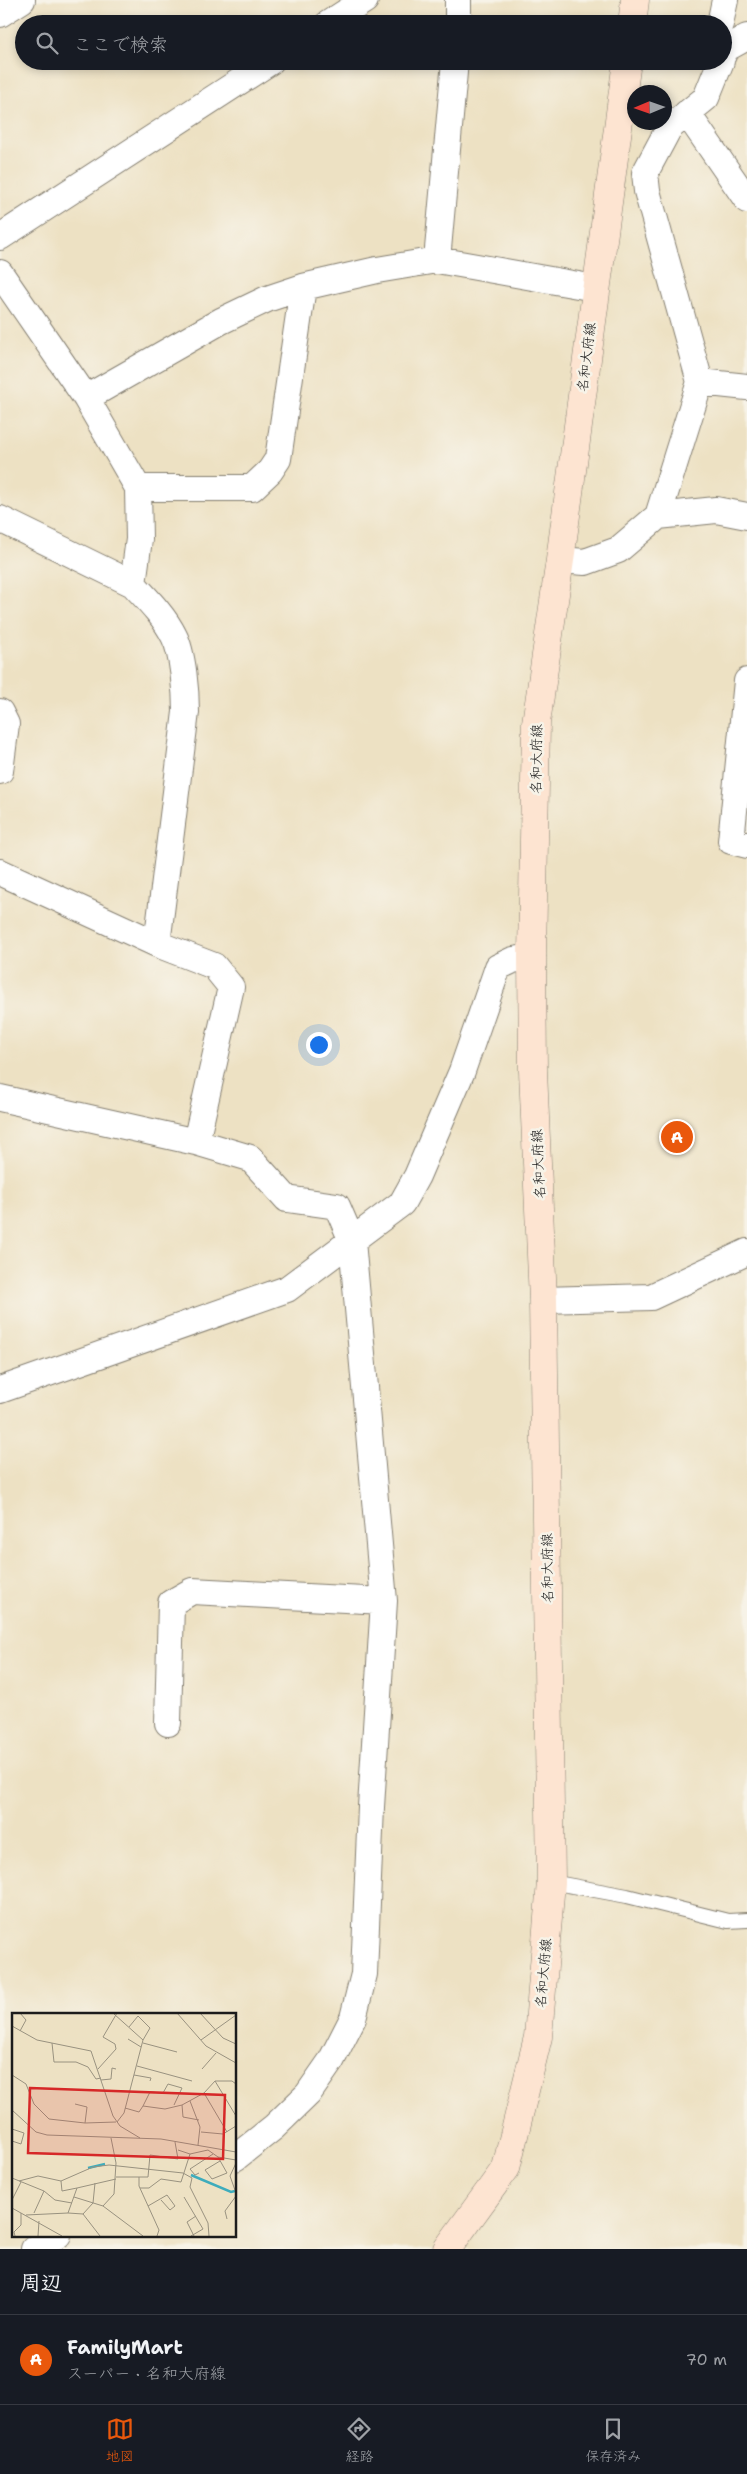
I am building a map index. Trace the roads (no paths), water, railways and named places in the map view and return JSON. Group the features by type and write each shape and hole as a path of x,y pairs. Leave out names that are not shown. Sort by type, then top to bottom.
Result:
{"main road":[{"path":"634,15 636,0"},
{"name":"名和大府線","path":"447,2249 506,2168 538,2037 551,1882 543,1300 534,1071 532,957 536,723 560,560 626,70"}],"street":[{"path":"0,14 22,0"},
{"path":"342,15 365,0"},
{"path":"458,0 458,15"},
{"path":"722,15 724,0"},
{"path":"0,237 257,70"},
{"path":"437,260 453,70"},
{"path":"560,560 585,562 618,550 658,516 700,382 647,191 645,173 669,128 706,98 719,70"},
{"path":"687,113 747,200"},
{"path":"86,398 220,321 268,299 303,287 377,270 437,260 595,288"},
{"path":"0,273 86,398 138,488 139,539 133,584"},
{"path":"138,488 252,488 270,471 278,459 303,287"},
{"path":"700,382 747,387"},
{"path":"658,516 716,510 747,516"},
{"path":"0,519 133,584 158,610 175,637 186,687 186,712 157,944"},
{"path":"747,681 731,841 747,845"},
{"path":"0,712 6,724 0,771"},
{"path":"0,872 157,944 214,966 230,987 196,1142"},
{"path":"0,1390 287,1289 402,1203 417,1176 462,1071 498,968 514,960 532,957"},
{"path":"0,1098 196,1142 250,1158 287,1199 337,1206 352,1240 384,1601 371,1798 364,1974 353,2018 331,2061 308,2094 274,2127 236,2157"},
{"path":"543,1300 651,1297 747,1252"},
{"path":"168,1723 171,1603 192,1591 384,1601"},
{"path":"34,2249 56,2236"}],"lane":[{"path":"551,1882 627,1896 728,1921 747,1920"}],"place":[{"name":"FamilyMart","path":"677,1137"}]}
